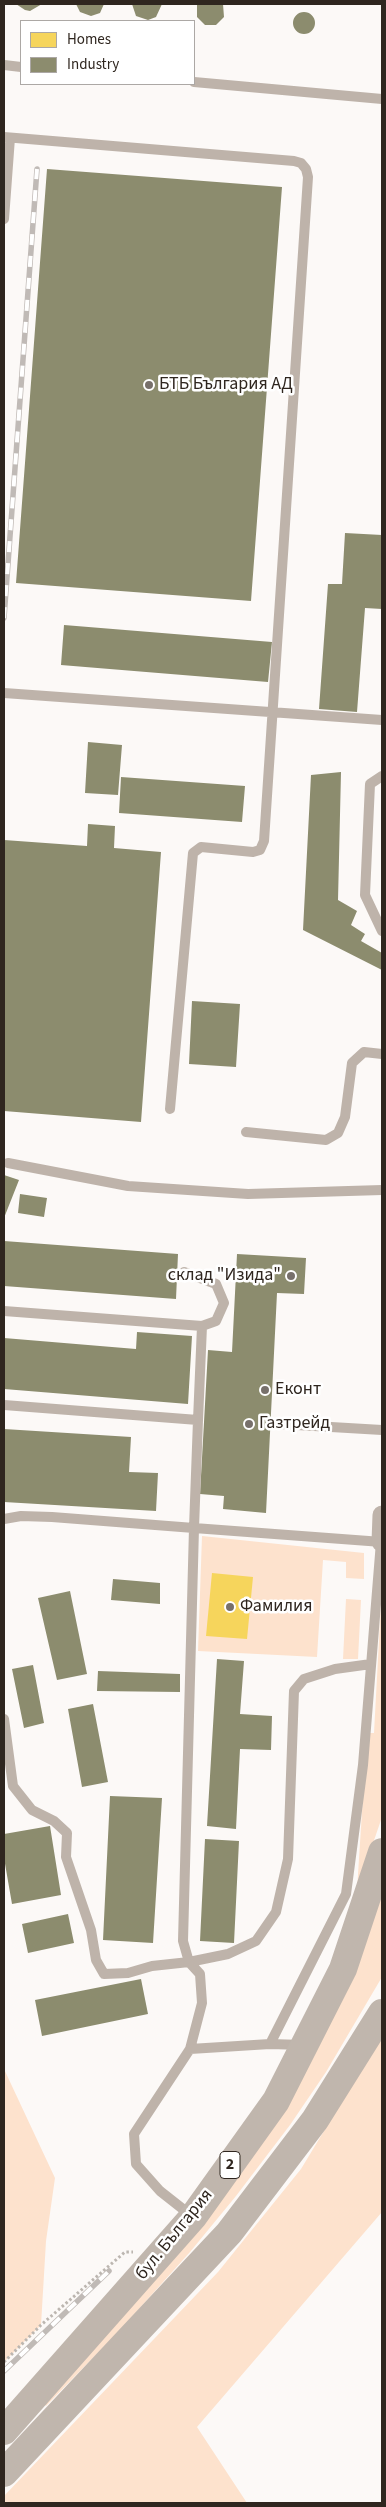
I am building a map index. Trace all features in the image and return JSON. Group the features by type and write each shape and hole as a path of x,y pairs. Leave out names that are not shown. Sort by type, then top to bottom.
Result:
{"highway":[{"name":"бул. България","path":"4,2431 193,2217 276,2101 343,1969 382,1852"},
{"name":"бул. България","path":"4,2473 229,2233 316,2120 382,2013"}],"street":[{"path":"381,1542 382,1515"}],"lane":[{"path":"4,65 20,67"},
{"path":"195,82 382,99"},
{"path":"4,219 7,138 294,161 301,163 306,168 307,187 264,841 260,850 253,852 201,847 193,853 170,1109"},
{"path":"4,692 382,720"},
{"path":"382,776 370,784 365,895 382,931"},
{"path":"246,1132 326,1140 338,1133 345,1117 352,1063 364,1052 382,1054"},
{"path":"8,1163 128,1186 248,1194 382,1190"},
{"path":"4,1311 202,1326 216,1321 224,1303 216,1284 184,1272"},
{"path":"193,2217 160,2191 136,2164 134,2134 190,2049 202,2003 200,1974 189,1962 183,1941 194,1528 202,1326"},
{"path":"4,1406 198,1420"},
{"path":"280,1424 382,1430"},
{"path":"4,1519 21,1516 52,1517 381,1542 363,1764 346,1894 270,2044"},
{"path":"4,1719 14,1786 32,1810 54,1821 67,1833 66,1857 91,1930 96,1960 104,1974 128,1973 152,1966 189,1962 228,1954 256,1941 276,1912 288,1859 294,1691 304,1679 335,1668 371,1664"},
{"path":"190,2049 270,2044 306,2045"}],"path":[{"path":"4,2362 42,2325 125,2252 164,2252"}],"shaded area":[{"path":"202,1536 364,1553 364,1579 346,1578 346,1562 323,1560 317,1657 198,1651"},
{"path":"382,1584 382,1817 357,1890 367,1733 374,1733"},
{"path":"346,1599 361,1600 358,1659 343,1659"},
{"path":"382,1884 382,1977 326,2072 290,2125 190,2252 120,2330 46,2406 41,2400 187,2241"},
{"path":"382,2035 382,2212 197,2427 247,2503 4,2503 4,2496 218,2272 301,2169"},
{"path":"4,2069 55,2178 46,2241 41,2325 4,2362"}],"building: Homes":[{"path":"212,1573 253,1577 247,1639 206,1636"}],"building: Industry":[{"path":"16,4 42,4 30,11"},
{"path":"76,4 104,4 100,13 91,16 80,12"},
{"path":"132,4 162,4 156,17 148,20 136,16"},
{"path":"197,4 223,4 224,17 216,25 205,25 197,17"},
{"path":"304,12 312,15 315,23 312,31 304,34 296,31 293,23 296,15"},
{"name":"БТБ България АД","path":"47,169 282,187 251,601 16,583"},
{"path":"345,533 382,535 382,609 365,608 357,712 319,709 328,584 342,584"},
{"path":"64,625 272,642 268,682 61,665"},
{"path":"88,742 122,745 118,795 85,793"},
{"path":"341,772 338,900 357,911 351,925 365,934 361,941 382,953 382,970 303,930 311,775"},
{"path":"121,777 245,786 242,822 119,813"},
{"path":"88,824 115,826 114,848 161,852 141,1122 4,1111 4,840 87,846"},
{"path":"192,1001 240,1004 236,1067 189,1064"},
{"path":"4,1175 19,1180 4,1218"},
{"path":"20,1194 47,1198 44,1217 18,1213"},
{"path":"4,1241 178,1254 176,1299 4,1286"},
{"name":"Газтрейд","path":"237,1254 306,1258 304,1294 277,1293 266,1513 223,1509 224,1496 200,1494 208,1350 232,1352"},
{"path":"137,1332 192,1336 188,1404 4,1389 4,1338 136,1349"},
{"path":"4,1429 131,1437 129,1472 158,1473 156,1511 4,1502"},
{"path":"113,1579 160,1583 160,1604 111,1600"},
{"path":"70,1591 87,1674 57,1680 38,1598"},
{"path":"217,1659 244,1661 240,1714 272,1716 271,1750 240,1749 236,1829 207,1826"},
{"path":"33,1665 44,1723 24,1728 12,1669"},
{"path":"98,1671 180,1674 180,1692 97,1691"},
{"path":"93,1704 108,1782 82,1787 68,1709"},
{"path":"110,1796 162,1798 153,1943 103,1940"},
{"path":"50,1826 61,1895 12,1904 4,1858 4,1834"},
{"path":"205,1839 239,1841 234,1943 200,1941"},
{"path":"68,1914 74,1943 28,1953 22,1924"},
{"path":"141,1979 148,2014 42,2036 35,2000"}],"railway":[{"path":"4,618 37,169"},
{"path":"4,2371 109,2271"}],"place":[{"name":"БТБ България АД","path":"149,385"},
{"name":"склад \"Изида\"","path":"291,1276"},
{"name":"Еконт","path":"265,1390"},
{"name":"Газтрейд","path":"249,1424"},
{"name":"Фамилия","path":"230,1607"}]}
